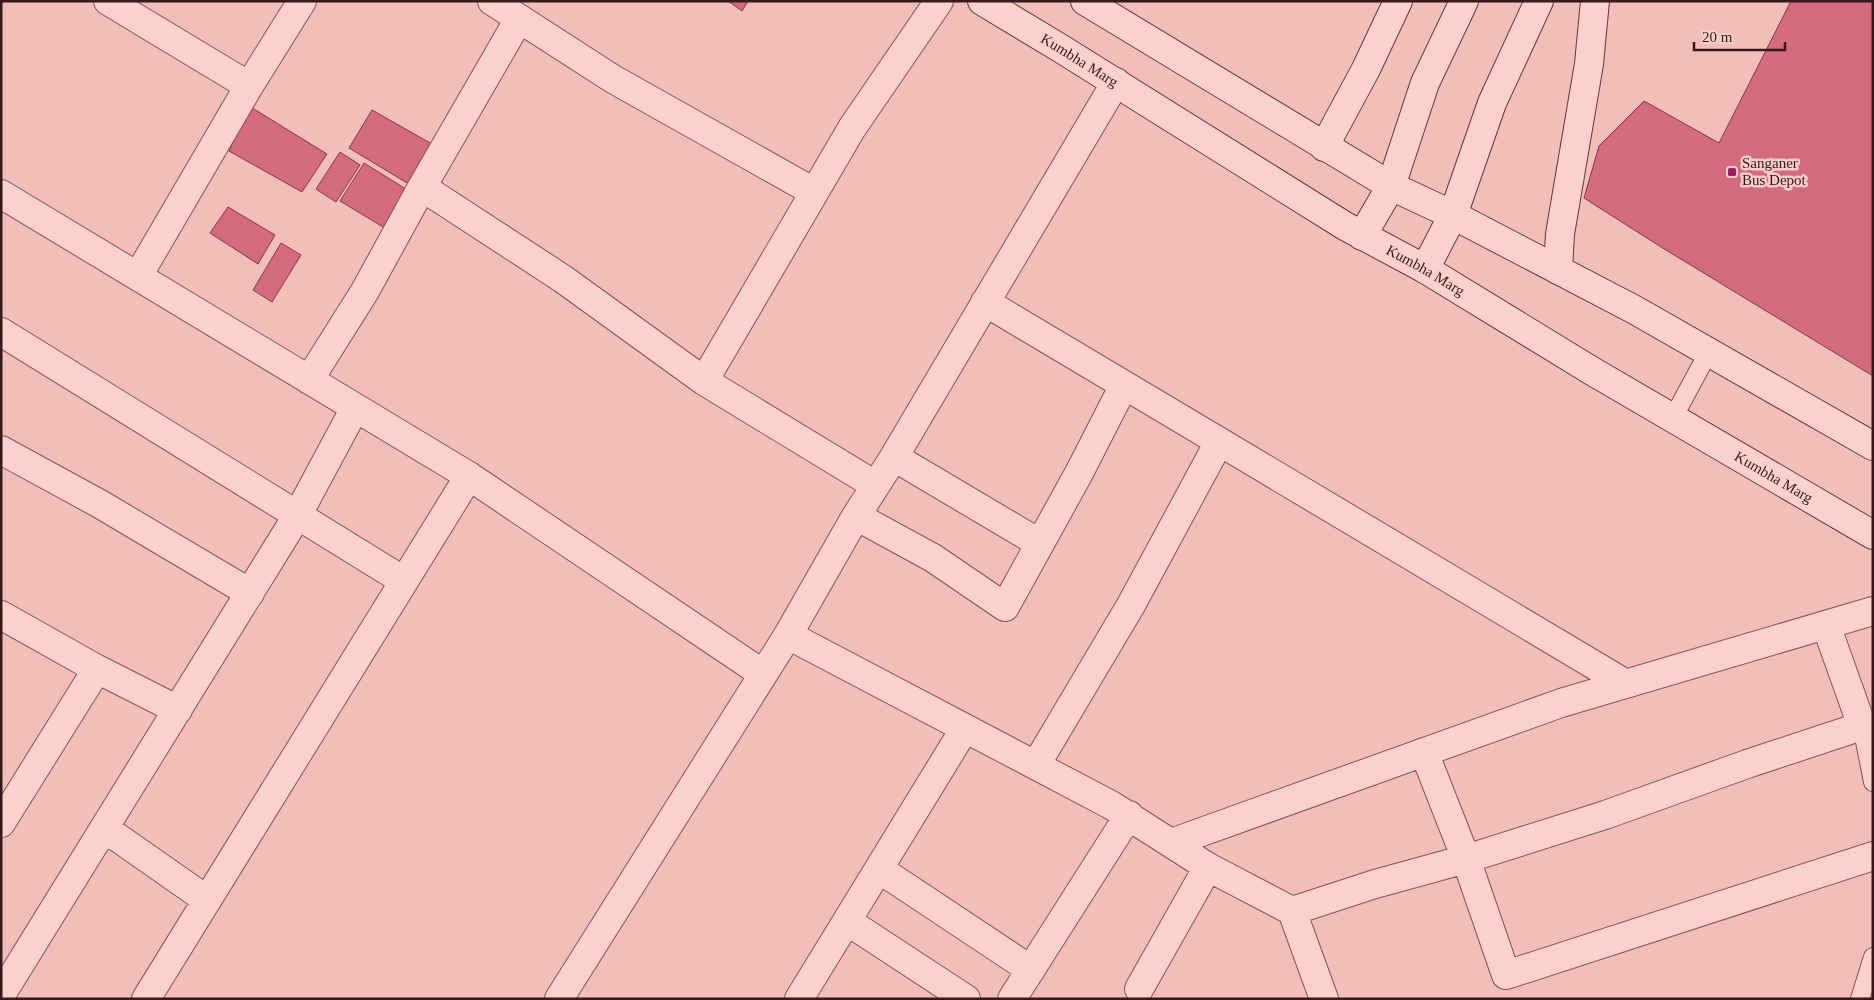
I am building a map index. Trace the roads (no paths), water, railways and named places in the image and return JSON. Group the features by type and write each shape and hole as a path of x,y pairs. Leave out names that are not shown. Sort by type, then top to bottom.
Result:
{"street":[{"path":"108,1 249,86"},
{"path":"138,276 249,86 302,1"},
{"path":"492,1 613,79 814,192"},
{"path":"704,381 852,128 939,1"},
{"name":"Kumbha Marg","path":"982,1 1116,82 1362,236 1425,269 1673,418 1873,535"},
{"path":"1084,1 1390,186 1453,216 1635,310 1873,446"},
{"path":"1324,146 1366,69 1398,1"},
{"path":"1362,236 1390,186 1425,83 1464,1"},
{"path":"1425,269 1453,216 1492,103 1540,1"},
{"path":"1558,270 1560,234 1589,64 1595,1"},
{"path":"309,380 365,292 422,186 519,19"},
{"path":"560,999 788,635 856,516 894,457 1116,82"},
{"path":"422,186 563,279 704,381 875,485"},
{"path":"1,194 469,476 763,674"},
{"path":"985,302 1626,684"},
{"path":"1,332 404,582"},
{"path":"856,516 933,558 1006,607 1124,385"},
{"path":"6,978 104,828 250,593 297,516 355,408"},
{"path":"1036,765 1131,605 1219,442"},
{"path":"1,450 100,504 250,593"},
{"path":"894,457 1039,543"},
{"path":"146,999 469,476"},
{"path":"1170,843 1561,703 1873,611"},
{"path":"2,617 97,669 178,710"},
{"path":"1292,911 1375,884 1466,859 1606,815 1747,764 1862,726 1826,625"},
{"path":"788,635 1129,815 1208,867 1292,911 1324,999"},
{"path":"1,823 97,669"},
{"path":"799,999 965,728"},
{"path":"1424,752 1466,859 1506,975 1873,856"},
{"path":"1012,999 1129,815"},
{"path":"104,828 207,900"},
{"path":"1142,995 1208,867"},
{"path":"879,869 1031,970"},
{"path":"847,921 966,999"}],"lane":[{"path":"1673,418 1708,353"},
{"path":"1862,726 1873,782"},
{"path":"1860,999 1873,956"}],"place":[{"name":"Sanganer Bus Depot","path":"1732,172"}]}
